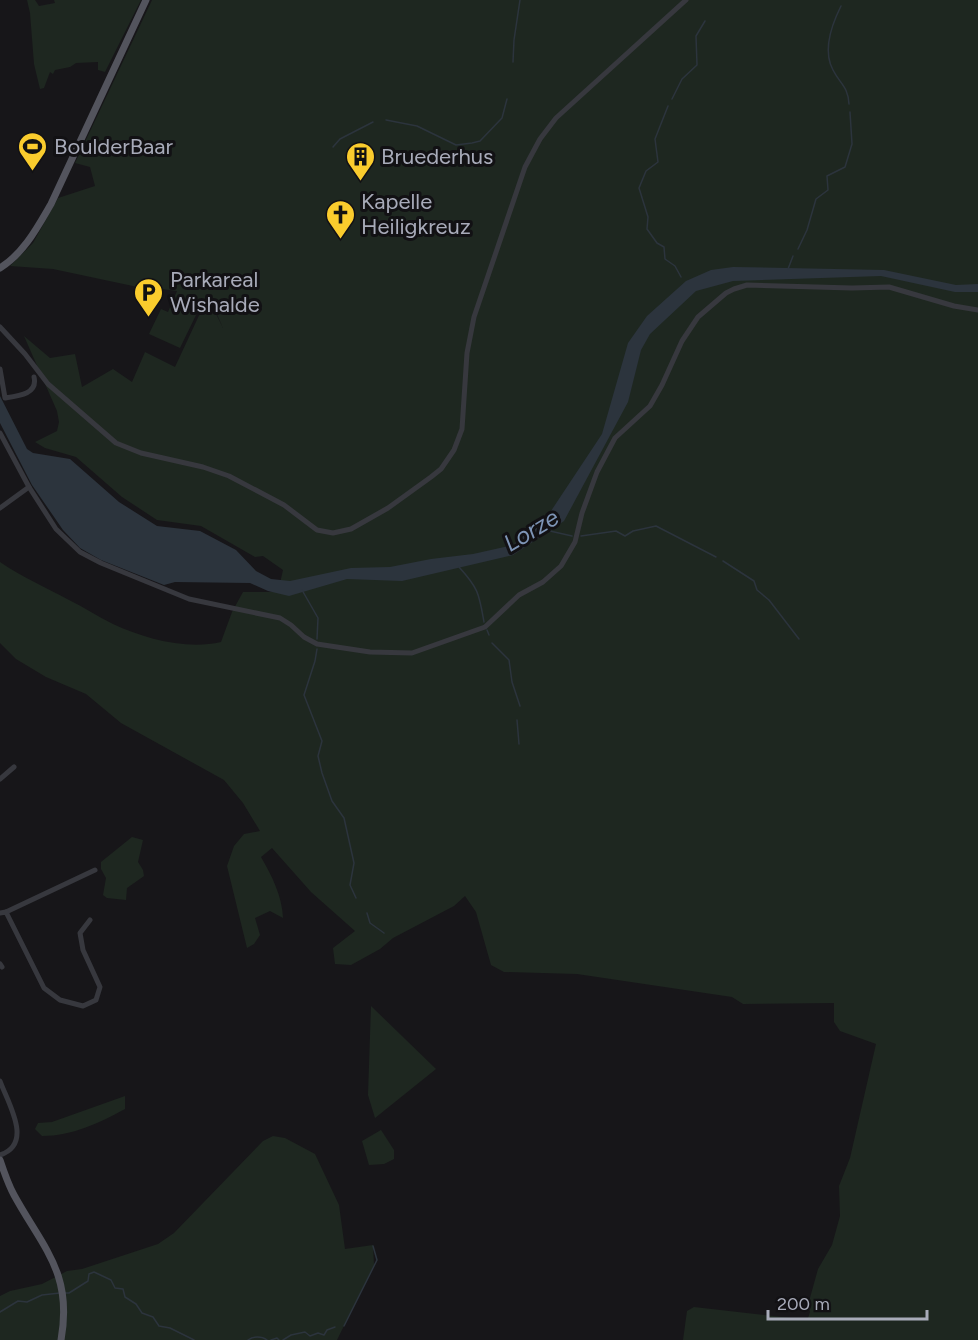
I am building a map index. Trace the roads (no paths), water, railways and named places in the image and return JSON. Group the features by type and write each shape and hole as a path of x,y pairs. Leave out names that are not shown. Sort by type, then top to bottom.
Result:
{"main road":[{"path":"0,268 15,256 33,236 51,204 146,0"},
{"path":"0,1161 14,1195 47,1248 59,1275 64,1306 61,1340"}],"street":[{"path":"0,327 48,384 116,443 141,453 203,467 229,476 284,505 317,530 333,534 351,529 388,508 431,477 441,469 454,450 462,429 467,353 474,317 525,167 540,139 556,118 686,0"},
{"path":"0,433 29,487 57,528 80,552 189,599 268,614 283,620 317,644 370,652 412,653 485,627 519,595 543,582 561,566 575,542 590,492 615,438 650,406 682,340 698,317 726,293 747,285 889,287 954,306 978,310"},
{"path":"0,369 5,398 22,396 36,384 34,377"},
{"path":"0,508 29,487"},
{"path":"0,779 14,767"},
{"path":"90,920 80,933 80,942 100,987 96,999 83,1006 60,1000 44,988 3,913 95,870"},
{"path":"0,1081 18,1132 13,1147 0,1155"}],"water":[{"name":"Lorze","path":"733,267 884,270 956,285 978,284 978,292 955,292 881,276 733,281 696,291 650,334 641,350 628,402 564,521 513,555 402,581 347,579 289,596 268,591 250,583 175,582 164,585 101,560 80,548 63,530 32,485 0,423 0,396 27,449 33,453 70,459 119,502 157,526 200,531 236,550 256,571 271,579 290,581 351,568 390,567 473,554 513,545 551,511 602,434 628,343 647,316 686,281 711,270"}],"waterway":[{"path":"513,62 520,0"},
{"path":"841,6 834,21 828,54 833,70 847,93 849,104"},
{"path":"672,99 682,79 697,65 696,36 705,21"},
{"path":"386,120 417,126 456,145 472,143 480,141 502,118 507,99"},
{"path":"668,106 655,139 658,162 646,171 639,188 648,217 647,229 657,243 664,247 665,259 675,266 681,277"},
{"path":"798,249 807,230 816,199 828,190 827,176 845,167 852,144 850,112"},
{"path":"333,147 340,139 373,122"},
{"path":"788,269 793,256"},
{"path":"581,536 616,531 625,536 633,531 656,526 716,557"},
{"name":"Lorze","path":"550,531 572,536"},
{"path":"723,561 754,581 757,590 769,600 799,639"},
{"path":"459,567 477,592 484,622"},
{"path":"302,590 318,618 317,639"},
{"path":"487,630 489,635"},
{"path":"492,643 509,660 512,682 520,706"},
{"path":"317,649 304,695 322,741 318,756 322,773 332,801 344,818 354,863 350,885 356,898"},
{"path":"517,720 519,744"},
{"path":"367,913 370,923 384,933"},
{"path":"344,1326 377,1260 373,1246"},
{"path":"65,1293 69,1293 88,1281 89,1274 94,1272 111,1280 115,1288 123,1289 125,1297 136,1304 142,1313 153,1317 159,1326 170,1328 194,1340"},
{"path":"0,1312 18,1301 27,1302 42,1295 60,1293"},
{"path":"283,1340 291,1335 305,1332 310,1336 318,1333 324,1335 327,1330 335,1327"},
{"path":"248,1340 258,1337 267,1340"},
{"path":"271,1340 277,1338 279,1340"}],"place":[{"name":"BoulderBaar","path":"33,172"},
{"name":"Bruederhus","path":"360,182"},
{"name":"Kapelle Heiligkreuz","path":"340,240"},
{"name":"Parkareal Wishalde","path":"149,318"}]}
